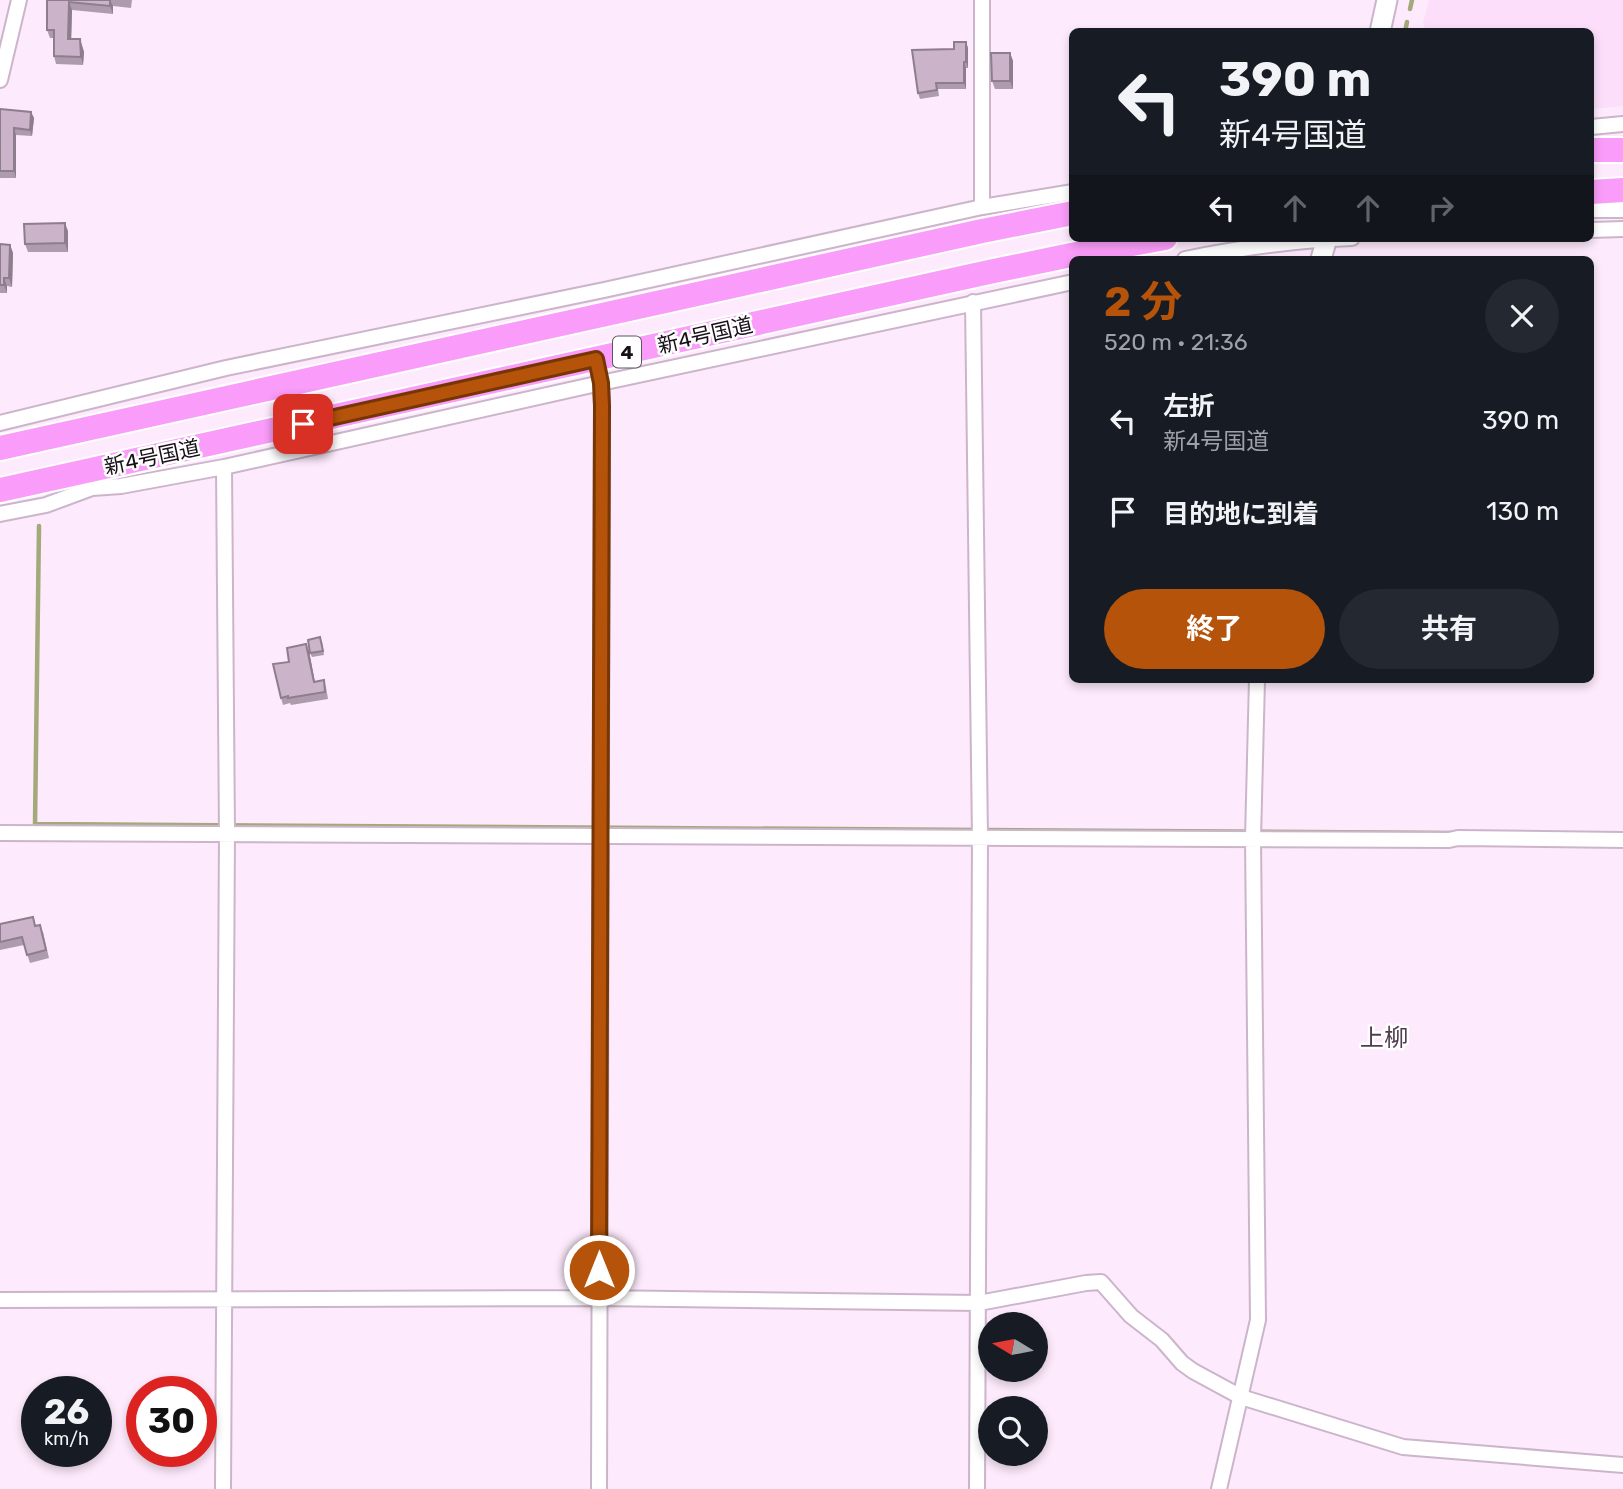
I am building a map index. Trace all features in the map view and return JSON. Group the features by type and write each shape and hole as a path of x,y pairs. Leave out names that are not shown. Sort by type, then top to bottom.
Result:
{"highway":[{"path":"1594,150 1623,150"},
{"path":"1594,192 1623,190"},
{"name":"新4号国道","path":"0,447 1069,214"},
{"name":"新4号国道","path":"0,490 91,480 599,371 989,272 1143,242"}],"street":[{"path":"1,75 19,0"},
{"path":"982,0 982,207"},
{"path":"1381,28 1387,0"},
{"path":"1594,127 1623,124"},
{"path":"0,424 226,368 604,290 982,207 1069,193"},
{"path":"1594,210 1623,210"},
{"path":"1594,230 1623,229"},
{"path":"1193,256 1223,245 1268,242"},
{"path":"0,514 46,505 91,480 121,486 224,467 599,371 1069,283"},
{"path":"973,302 980,838 977,1489"},
{"path":"599,371 599,1489"},
{"path":"72,406 77,431"},
{"path":"222,1489 227,834 224,467"},
{"path":"1219,1489 1258,1320 1253,839 1257,683"},
{"path":"0,833 1623,840"},
{"path":"0,1300 598,1298 979,1303 1101,1282 1131,1315 1162,1340 1182,1363 1241,1396 1403,1447 1623,1465"}],"shaded area":[{"path":"1429,0 1623,0 1623,106 1594,109 1594,28 1424,28"}],"building":[{"path":"47,0 110,0 110,6 69,2 68,39 80,39 81,57 54,56 54,30 47,30"},
{"path":"954,42 966,42 964,83 936,83 937,90 918,93 912,50 954,49"},
{"path":"991,53 1010,53 1010,81 992,81"},
{"path":"0,109 31,112 30,130 14,128 14,171 0,171"},
{"path":"65,223 65,243 25,244 24,224"},
{"path":"0,244 10,245 9,278 4,278 4,285 0,285"},
{"path":"320,637 323,651 310,653 308,640"},
{"path":"306,644 314,682 324,680 325,692 281,698 273,664 289,662 287,648"},
{"path":"33,917 35,926 40,925 46,950 27,955 22,937 0,942 0,924"}],"waterway":[{"path":"1410,9 1412,0"},
{"path":"1406,28 1407,22"},
{"path":"39,526 35,824 1451,833"}],"district":[{"name":"上柳","path":"1384,1038"}],"route":[{"path":"303,424 596,359 602,406 599,1270"}]}
